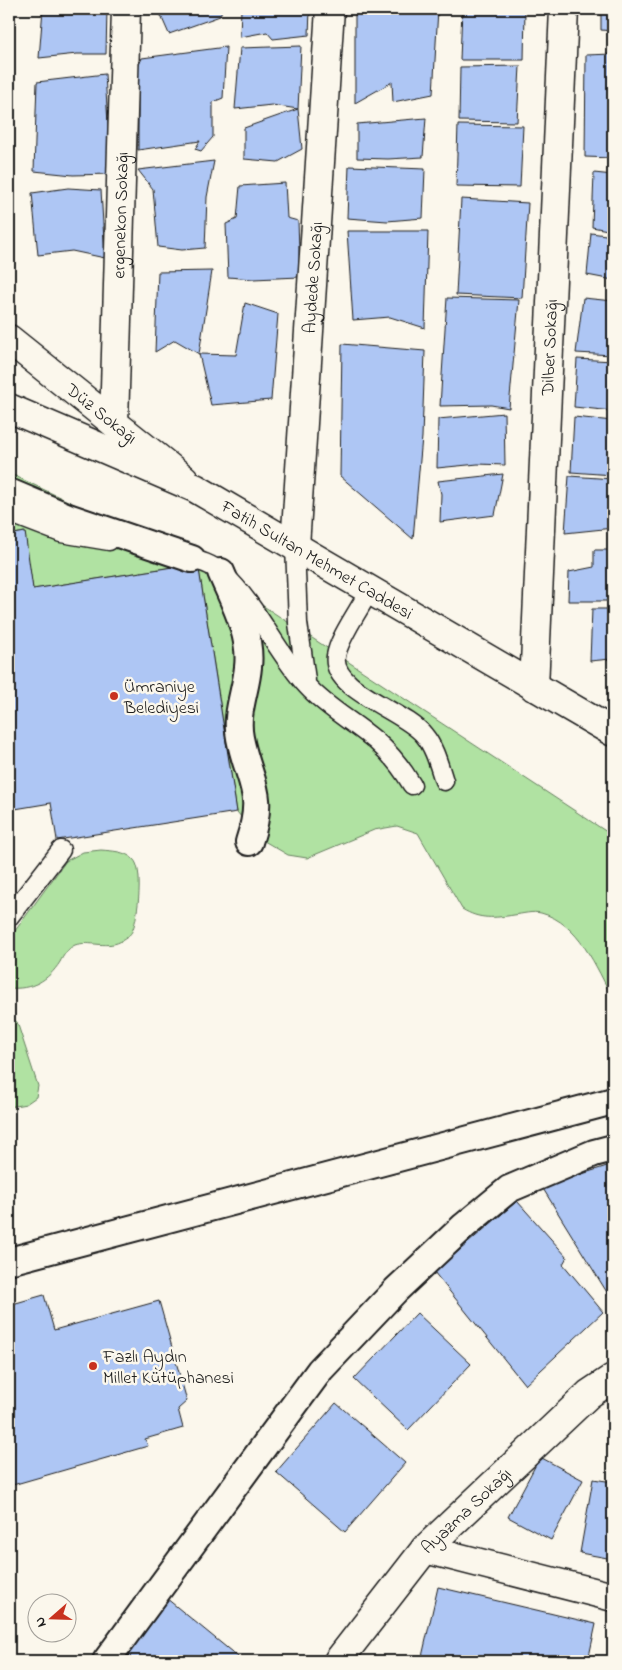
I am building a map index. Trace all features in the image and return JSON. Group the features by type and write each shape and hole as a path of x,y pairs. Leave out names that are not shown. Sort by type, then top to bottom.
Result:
{"street":[{"name":"ergenekon Sokağı","path":"114,423 126,9"},
{"name":"Aydede Sokağı","path":"295,546 330,9"},
{"name":"Dilber Sokağı","path":"534,687 564,9"},
{"name":"Düz Sokağı","path":"9,339 195,488"},
{"name":"Fatih Sultan Mehmet Caddesi","path":"9,408 195,488 613,732"},
{"path":"9,492 68,517 192,559"},
{"path":"221,572 242,624 248,647 248,667 238,717 240,738 256,788 258,808 249,842"},
{"path":"9,1261 613,1101"},
{"path":"106,1661 320,1370 396,1290 464,1226 509,1189 594,1153 613,1148"},
{"name":"Ayazma Sokağı","path":"338,1661 425,1549 589,1394 613,1378"},
{"path":"425,1549 613,1597"}],"lane":[{"path":"9,513 61,533 205,562 221,572 238,589 307,686 333,711 375,740 396,761 412,785"},
{"path":"295,546 298,623 307,686"},
{"path":"369,591 341,643 336,656 336,667 342,678 356,690 406,719 424,735 435,754 444,781"},
{"path":"9,917 61,850"}],"green space":[{"path":"9,473 198,563 33,589 24,532 9,535"},
{"path":"198,563 613,836 613,999 585,948 566,926 554,918 535,912 500,917 481,917 462,909 418,833 397,826 374,830 307,858 288,855 259,838 237,812"},
{"path":"101,850 126,854 136,864 139,892 137,914 132,932 125,939 117,943 72,946 55,969 38,983 32,986 9,988 9,939 66,861 83,852"},
{"path":"9,1018 17,1022 38,1086 36,1097 26,1104 9,1107"}],"building":[{"path":"43,9 107,9 106,54 77,54 39,58"},
{"path":"158,9 222,9 220,16 169,34"},
{"path":"241,9 310,9 309,35 273,39 267,32 240,37"},
{"path":"355,9 438,9 433,94 393,102 392,82 355,103"},
{"path":"462,9 525,9 524,60 460,60"},
{"path":"601,9 613,9 613,31 601,30"},
{"path":"301,46 298,109 272,105 235,109 240,48"},
{"path":"226,47 223,98 213,102 213,137 201,151 195,149 200,141 138,150 138,84 132,81 142,58"},
{"path":"613,54 613,158 585,157 586,55"},
{"path":"520,66 517,122 459,121 460,67"},
{"path":"105,74 111,174 73,175 34,171 37,82"},
{"path":"298,109 302,149 278,162 244,159 244,128"},
{"path":"426,118 423,157 357,158 357,124"},
{"path":"458,125 523,126 520,187 456,186"},
{"path":"214,161 207,197 205,248 182,250 158,247 153,189 138,170"},
{"path":"349,166 425,169 423,218 387,221 347,218"},
{"path":"594,173 613,175 613,231 592,227"},
{"path":"285,183 287,218 298,221 300,277 253,279 228,277 226,224 237,219 240,186"},
{"path":"68,188 101,190 105,258 72,251 38,255 32,193"},
{"path":"461,199 528,203 522,298 456,295"},
{"path":"347,231 428,231 425,328 390,317 353,320"},
{"path":"591,233 613,236 613,280 587,275"},
{"path":"212,271 199,354 175,340 155,352 158,272"},
{"path":"447,298 519,300 509,408 491,405 440,406"},
{"path":"583,298 613,301 613,355 576,353"},
{"path":"245,303 278,314 271,400 211,405 199,354 236,355"},
{"path":"342,344 425,351 422,437 413,539 340,476"},
{"path":"577,359 613,361 613,411 574,407"},
{"path":"504,413 505,465 478,464 437,468 438,419"},
{"path":"574,417 613,421 613,475 571,472"},
{"path":"503,474 495,515 440,522 441,494 438,481"},
{"path":"569,476 613,479 613,528 565,533"},
{"name":"Ümraniye Belediyesi","path":"25,532 33,589 198,563 237,812 57,840 51,803 9,810 9,535"},
{"path":"594,550 613,550 613,601 568,601 569,572 594,567"},
{"path":"592,609 613,609 613,681 610,680 611,659 590,661"},
{"path":"613,1164 613,1302 542,1187"},
{"path":"517,1201 567,1257 563,1264 603,1312 525,1385 434,1272"},
{"name":"Fazlı Aydın Millet Kütüphanesi","path":"44,1295 54,1330 159,1301 187,1401 178,1409 183,1428 145,1439 148,1446 9,1486 9,1305"},
{"path":"417,1313 471,1364 408,1430 354,1379"},
{"path":"336,1403 405,1463 345,1532 276,1472"},
{"path":"540,1457 583,1480 551,1540 508,1517"},
{"path":"593,1479 613,1482 613,1559 580,1553"},
{"path":"438,1587 596,1624 588,1661 421,1661"},
{"path":"166,1598 243,1661 124,1661"}],"place":[{"name":"Ümraniye Belediyesi","path":"114,696"},
{"name":"Fazlı Aydın Millet Kütüphanesi","path":"93,1366"}]}
